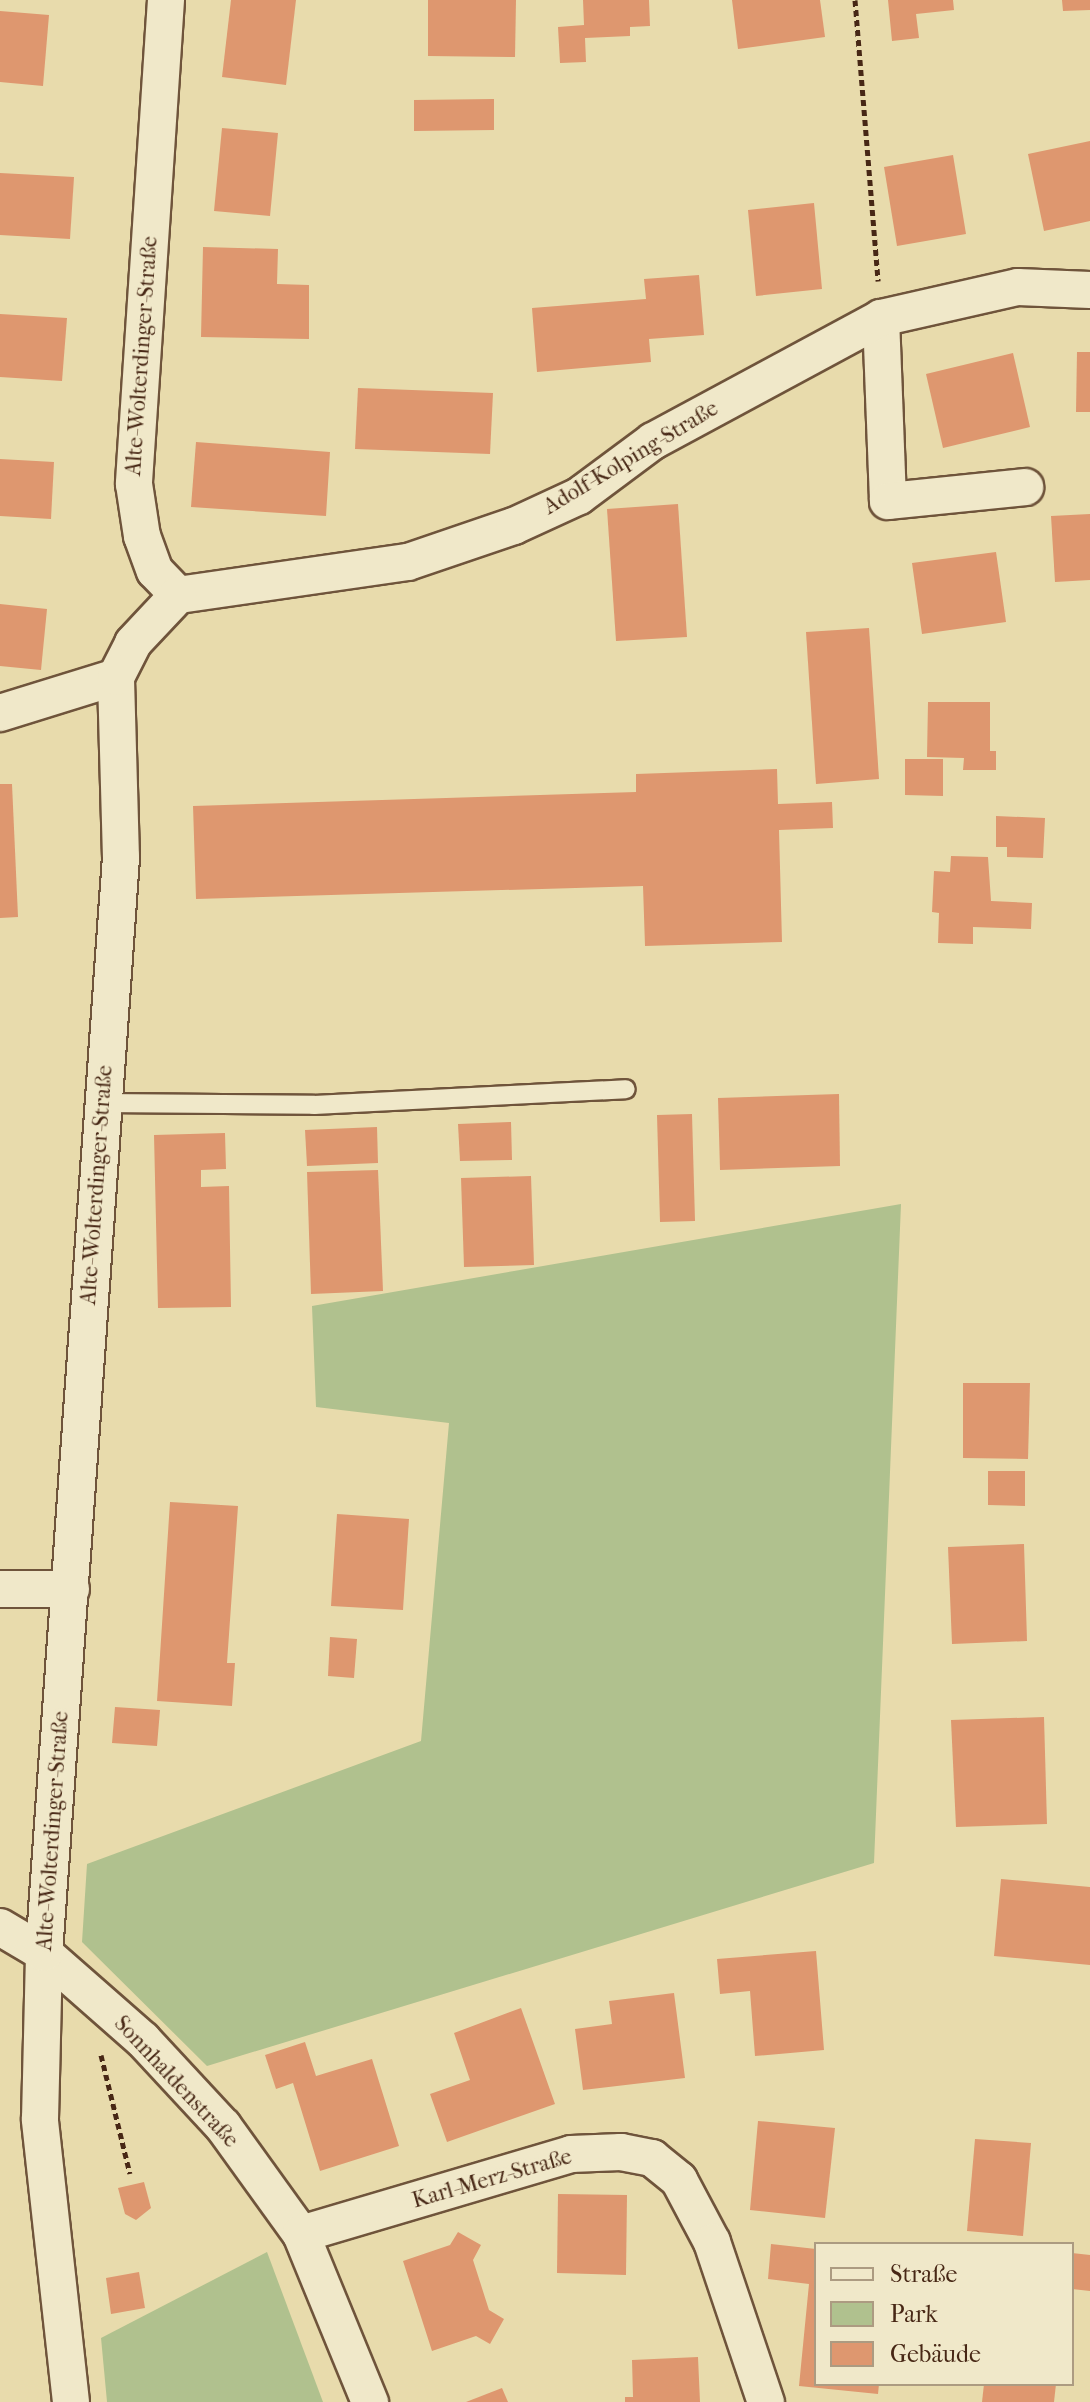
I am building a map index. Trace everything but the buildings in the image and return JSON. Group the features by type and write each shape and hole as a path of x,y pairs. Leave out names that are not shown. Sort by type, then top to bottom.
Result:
{"street":[{"name":"Alte-Wolterdinger-Straße","path":"71,2402 40,2119 44,1953 121,858 116,677 133,643 178,595 151,559 134,484 166,0"},
{"name":"Adolf-Kolping-Straße","path":"178,595 408,562 514,526 579,496 653,441 881,318 1018,287 1090,290"},
{"path":"881,318 888,501 1025,487"},
{"path":"0,713 116,677"},
{"path":"0,1589 71,1589"},
{"name":"Sonnhaldenstraße","path":"0,1927 44,1953 143,2040 223,2126 301,2234 370,2402"},
{"name":"Karl-Merz-Straße","path":"301,2234 571,2154 621,2152 652,2158 679,2180 712,2242 766,2402"}],"lane":[{"path":"102,1103 330,1104 626,1089"}],"path":[{"path":"855,0 881,318"},
{"path":"100,2051 130,2174"}],"green space":[{"path":"901,1204 874,1863 207,2066 82,1942 87,1864 421,1741 449,1423 316,1407 312,1306"},
{"path":"267,2252 323,2402 107,2402 101,2338"}]}
